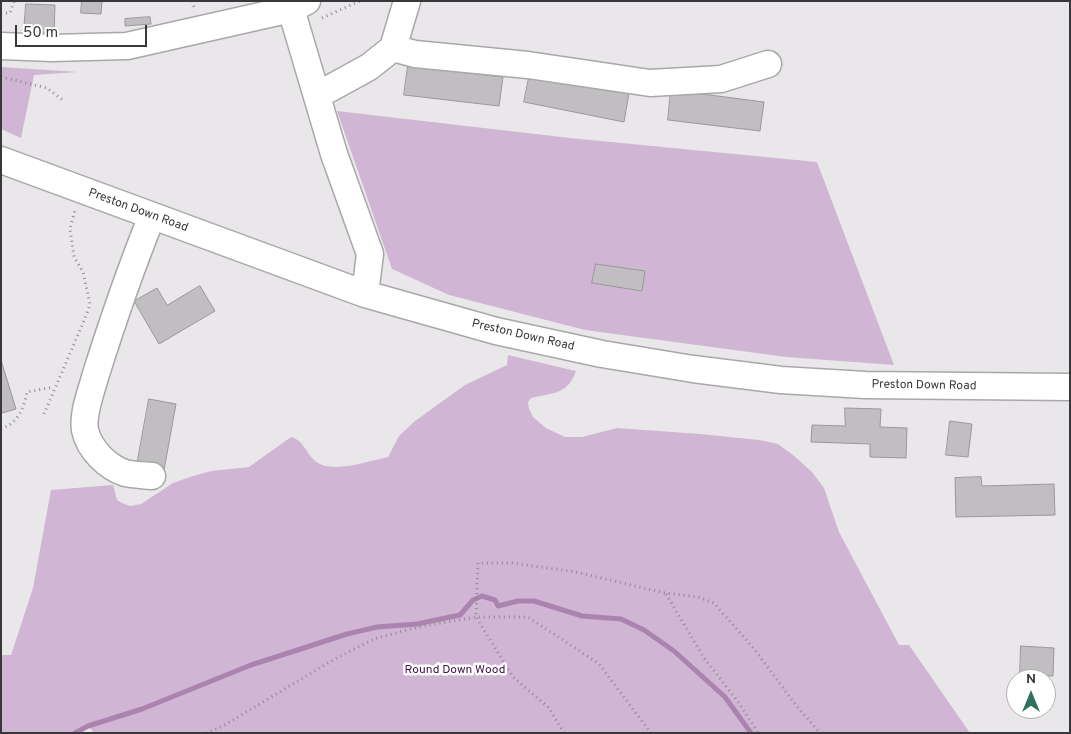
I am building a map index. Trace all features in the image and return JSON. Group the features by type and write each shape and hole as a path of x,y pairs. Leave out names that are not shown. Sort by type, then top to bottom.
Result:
{"street":[{"path":"316,91 329,89 369,67 393,48 407,1"},
{"path":"1,46 52,48 127,46 299,12 316,91 334,154 370,254 365,294"},
{"path":"393,48 415,54 528,65 650,82 721,79 768,64"},
{"name":"Preston Down Road","path":"1,160 365,294 496,331 602,354 693,369 780,380 865,385 1070,387"},
{"path":"152,216 114,317 87,406 85,429 97,453 109,464 125,473 152,476"}],"path":[{"path":"1,12 10,13 14,1"},
{"path":"192,1 194,7"},
{"path":"299,12 360,1"},
{"path":"1,77 47,88 64,101"},
{"path":"44,414 90,304 83,272 74,257 70,229 80,190"},
{"path":"1,429 11,425 24,407 27,392 54,387"},
{"path":"564,733 548,707 513,677 476,617 478,563 513,563 576,572 665,593 698,597 714,603 754,649 795,704 820,733"},
{"path":"665,593 704,658 739,703 758,733"},
{"path":"206,733 223,726 333,660 374,639 414,628 476,617 528,617 599,664 651,733"}],"green space":[{"path":"1,67 78,72 34,75 21,138 1,129"},
{"path":"337,111 570,138 817,162 894,365 786,357 585,330 449,295 392,269"},
{"name":"Round Down Wood","path":"508,355 576,371 573,379 564,389 552,394 531,398 528,402 533,417 546,428 565,437 582,437 617,428 700,434 759,440 778,444 793,455 812,472 824,488 839,532 899,645 909,645 970,733 94,733 88,726 75,733 1,733 1,655 11,655 33,588 51,490 113,485 117,500 130,506 141,504 173,483 193,476 211,471 249,467 291,437 301,443 313,459 320,464 329,466 349,466 388,457 399,436 415,421 465,385 507,365"}],"building":[{"path":"82,1 102,1 101,14 81,13"},
{"path":"26,4 55,5 54,34 24,32"},
{"path":"150,17 151,24 125,26 125,19"},
{"path":"408,66 503,77 499,106 404,95"},
{"path":"530,73 629,93 624,122 524,102"},
{"path":"671,90 764,102 760,131 668,120"},
{"path":"596,264 645,271 642,291 592,283"},
{"path":"200,286 215,311 159,344 134,301 157,288 167,305"},
{"path":"1,360 16,409 2,413 1,411"},
{"path":"149,399 176,404 164,470 137,465"},
{"path":"845,408 881,409 880,427 907,428 906,458 870,457 870,444 811,442 812,425 845,426"},
{"path":"950,421 972,424 968,457 946,455"},
{"path":"981,477 982,486 1054,484 1055,515 956,517 955,478"},
{"path":"1021,646 1054,648 1053,669 1020,669"}],"waterway":[{"path":"75,733 88,726 142,709 251,665 347,634 377,627 417,624 460,615 473,600 482,596 495,600 498,606 518,601 534,601 582,616 621,619 644,630 674,651 725,697 751,733"}]}
